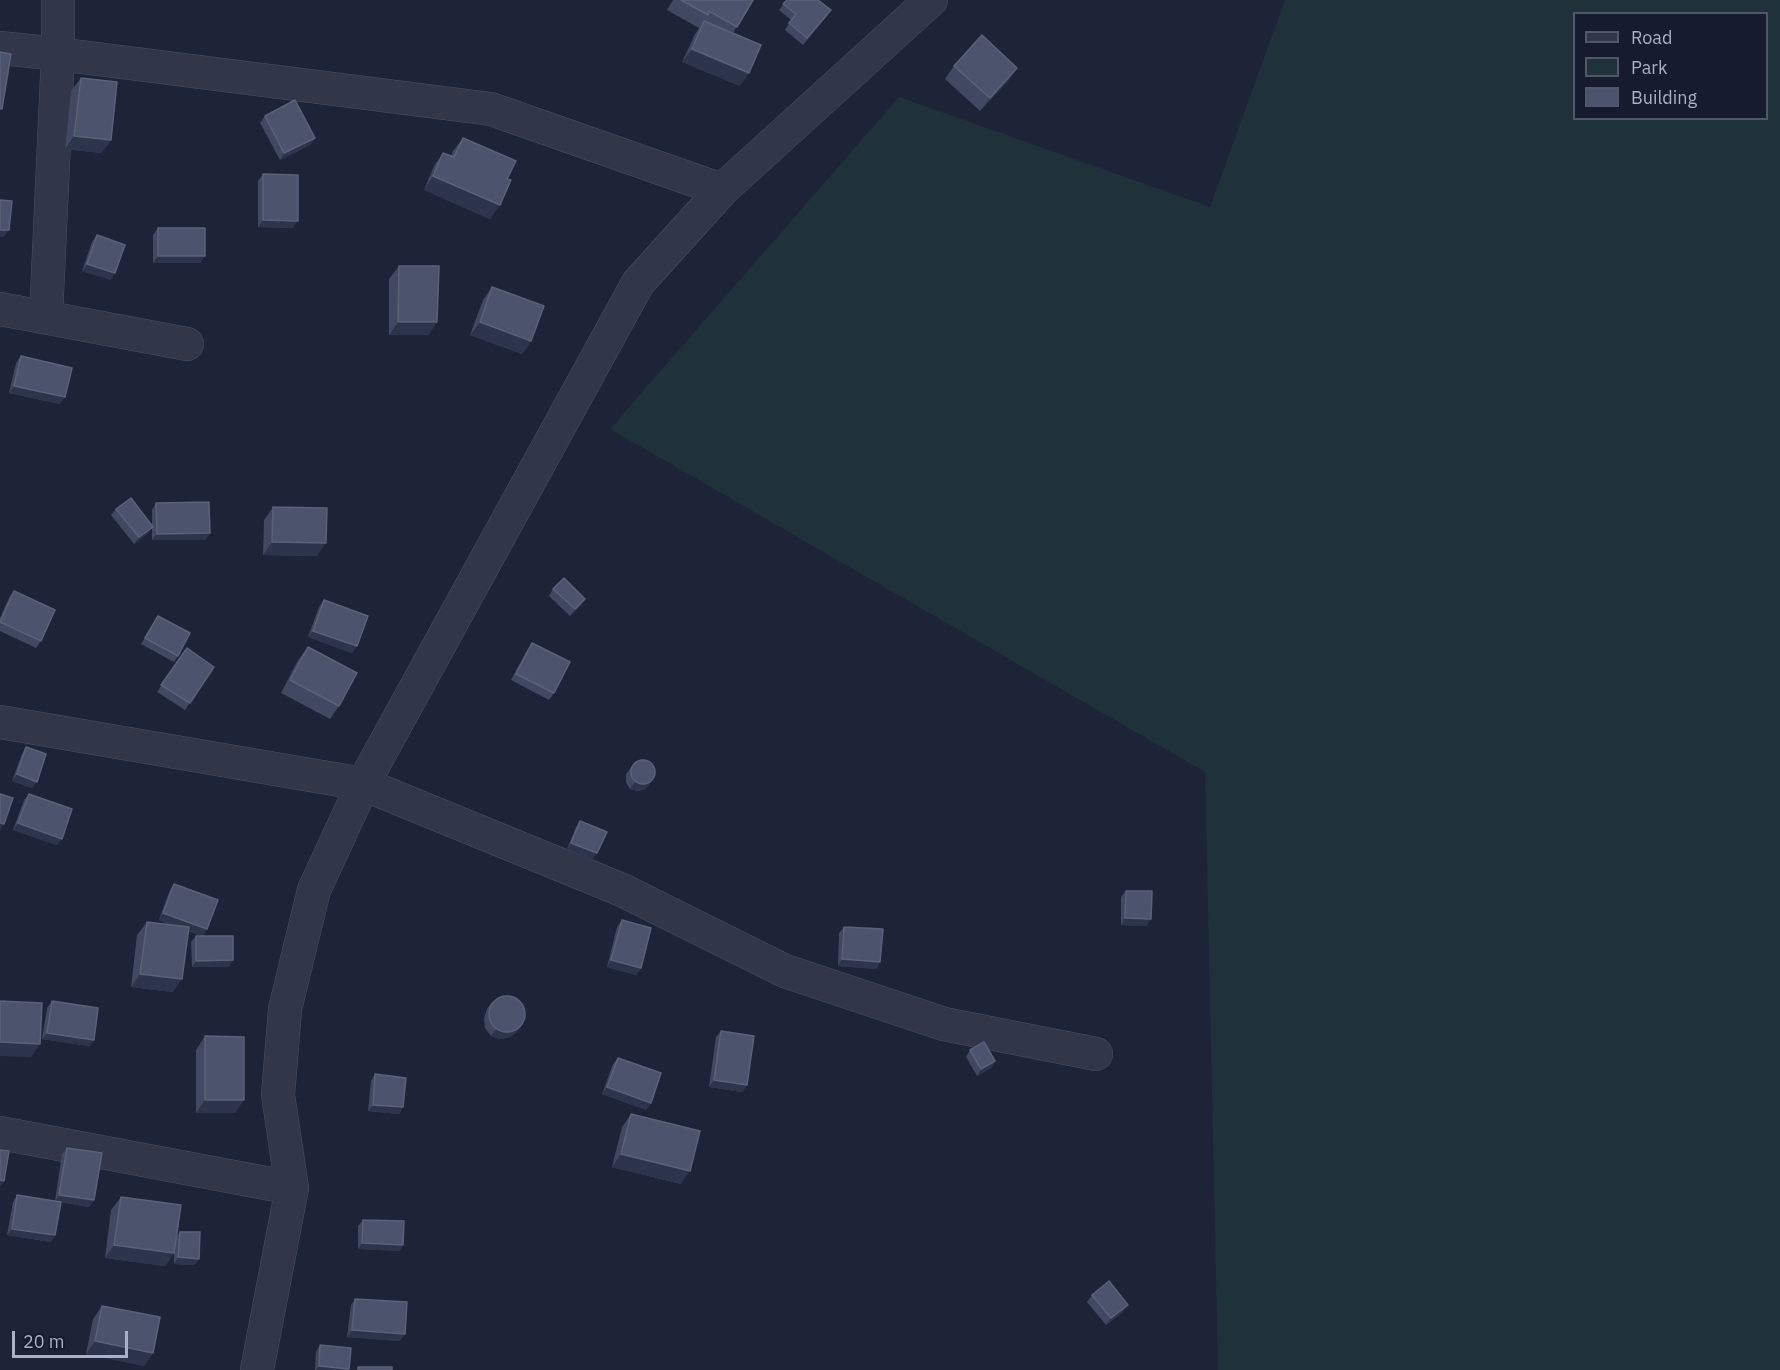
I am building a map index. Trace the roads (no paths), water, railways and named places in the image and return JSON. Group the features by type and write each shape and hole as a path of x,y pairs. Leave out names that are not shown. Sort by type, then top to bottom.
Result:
{"street":[{"path":"46,317 58,54 58,0"},
{"path":"257,1370 292,1188 278,1095 285,1009 314,890 363,784 638,284 722,190 931,0"},
{"path":"0,48 491,109 722,190"},
{"path":"0,309 187,344"},
{"path":"0,722 363,784 622,890 784,971 944,1024 1096,1054"},
{"path":"0,1133 292,1188"}]}
